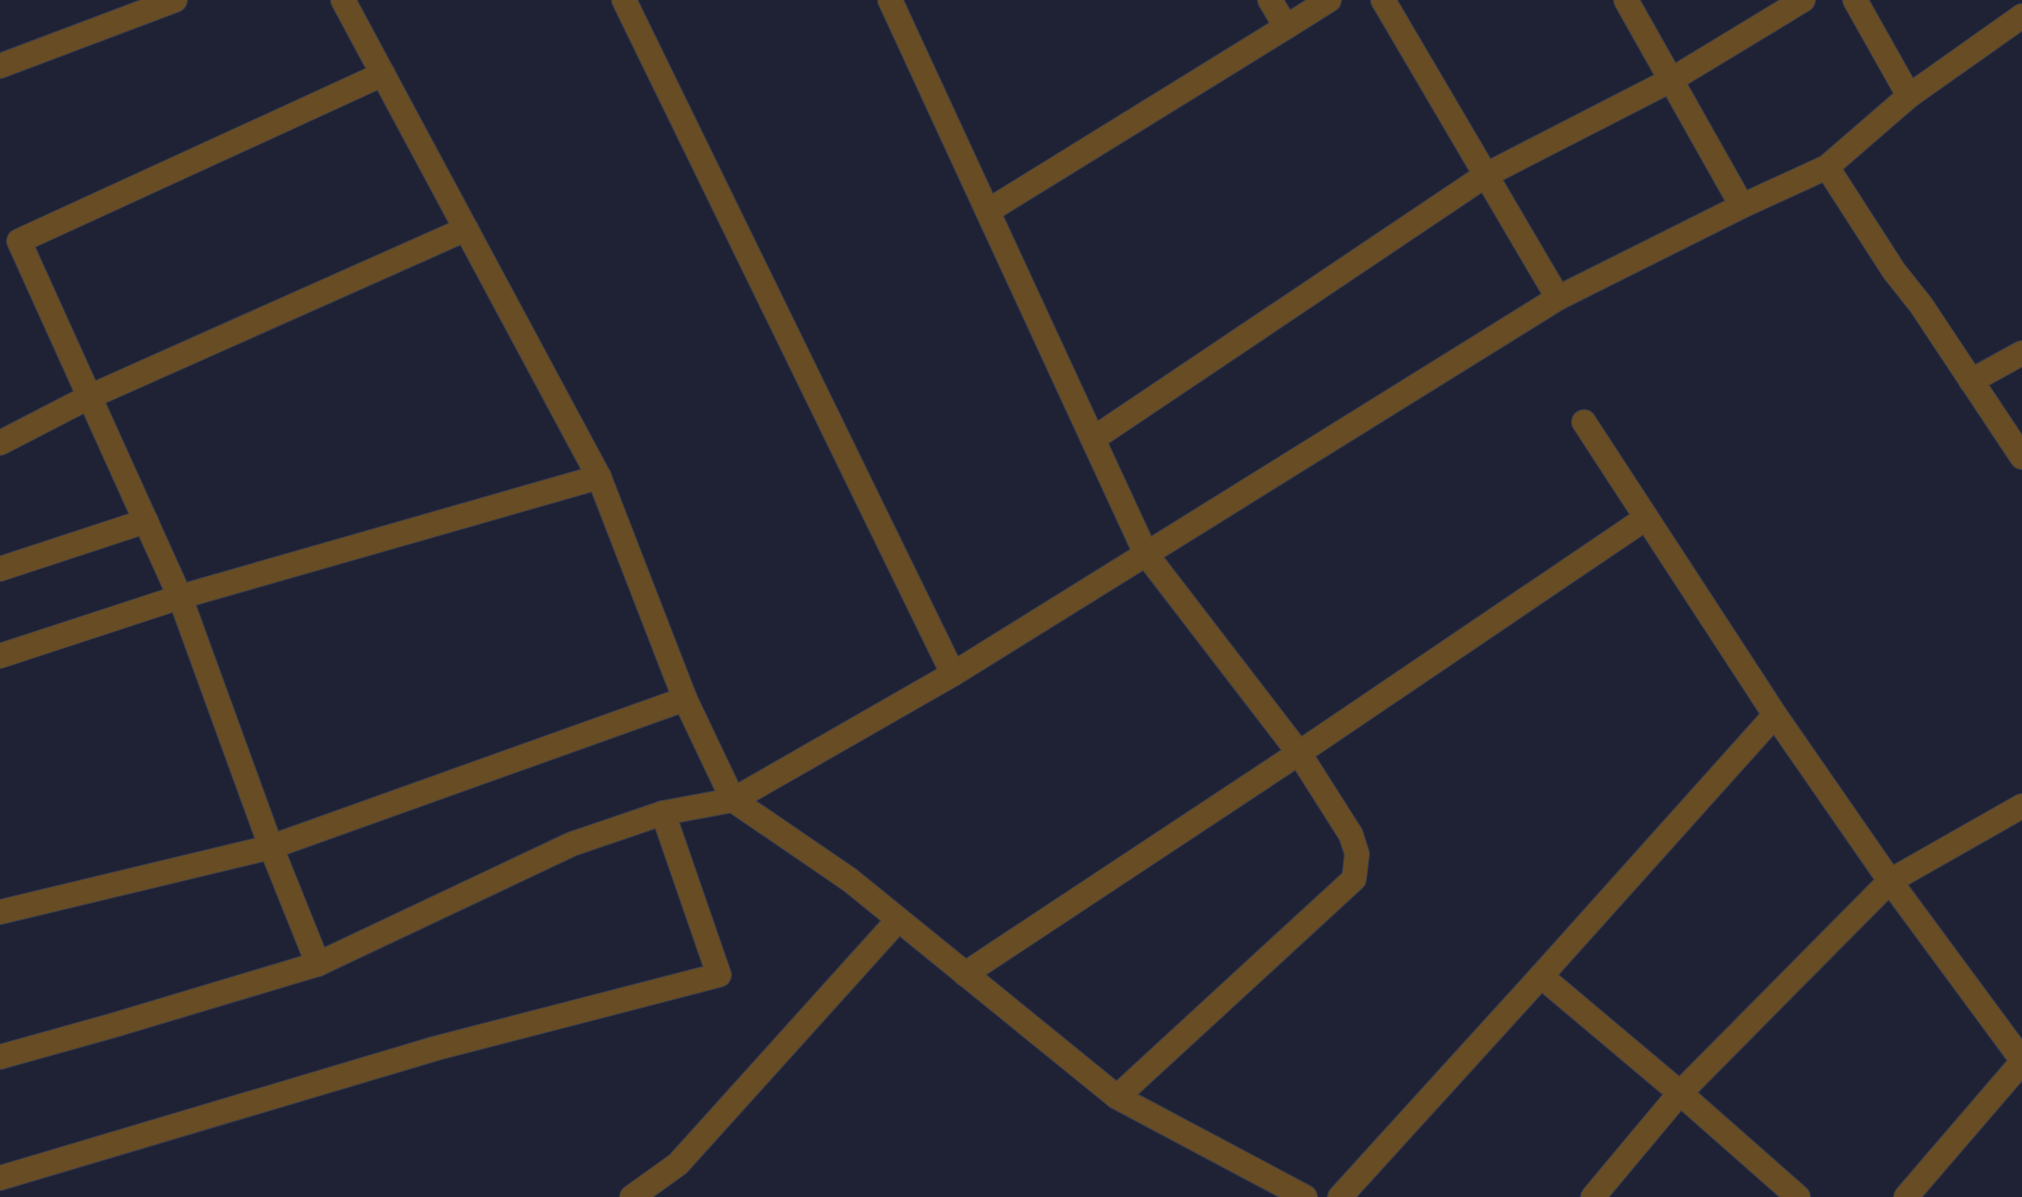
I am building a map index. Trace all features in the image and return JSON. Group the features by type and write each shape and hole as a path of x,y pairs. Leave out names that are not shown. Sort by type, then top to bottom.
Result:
{"street":[{"path":"0,66 175,0"},
{"path":"343,0 599,477 685,699 733,800 850,880 1117,1097 1292,1194"},
{"path":"624,0 953,674"},
{"path":"890,0 1146,554 1299,753 1351,835 1357,854 1354,879 1117,1097"},
{"path":"1270,0 1286,27"},
{"path":"988,211 1329,0"},
{"path":"1383,0 1558,298"},
{"path":"1626,0 1742,206"},
{"path":"1093,439 1486,175 1671,80 1803,0"},
{"path":"1855,0 1909,96"},
{"path":"0,1057 318,964 572,844 663,813 733,800 953,674 1558,298 1827,167 1909,96 2022,16"},
{"path":"318,964 271,847 180,597 89,397 10,246 383,74"},
{"path":"1827,167 1894,271 1921,305 2022,457"},
{"path":"0,443 89,397 466,229"},
{"path":"1971,381 2022,353"},
{"path":"1584,422 1775,715 1890,881 2022,1061 1906,1197"},
{"path":"0,656 180,597 599,477"},
{"path":"965,974 1646,518"},
{"path":"0,569 146,521"},
{"path":"0,912 271,847 685,699"},
{"path":"1340,1197 1775,715"},
{"path":"1593,1197 1680,1093 1890,881 2022,806"},
{"path":"0,1178 437,1048 719,975 663,813"},
{"path":"632,1197 678,1164 898,920"},
{"path":"1541,976 1798,1197"}]}
